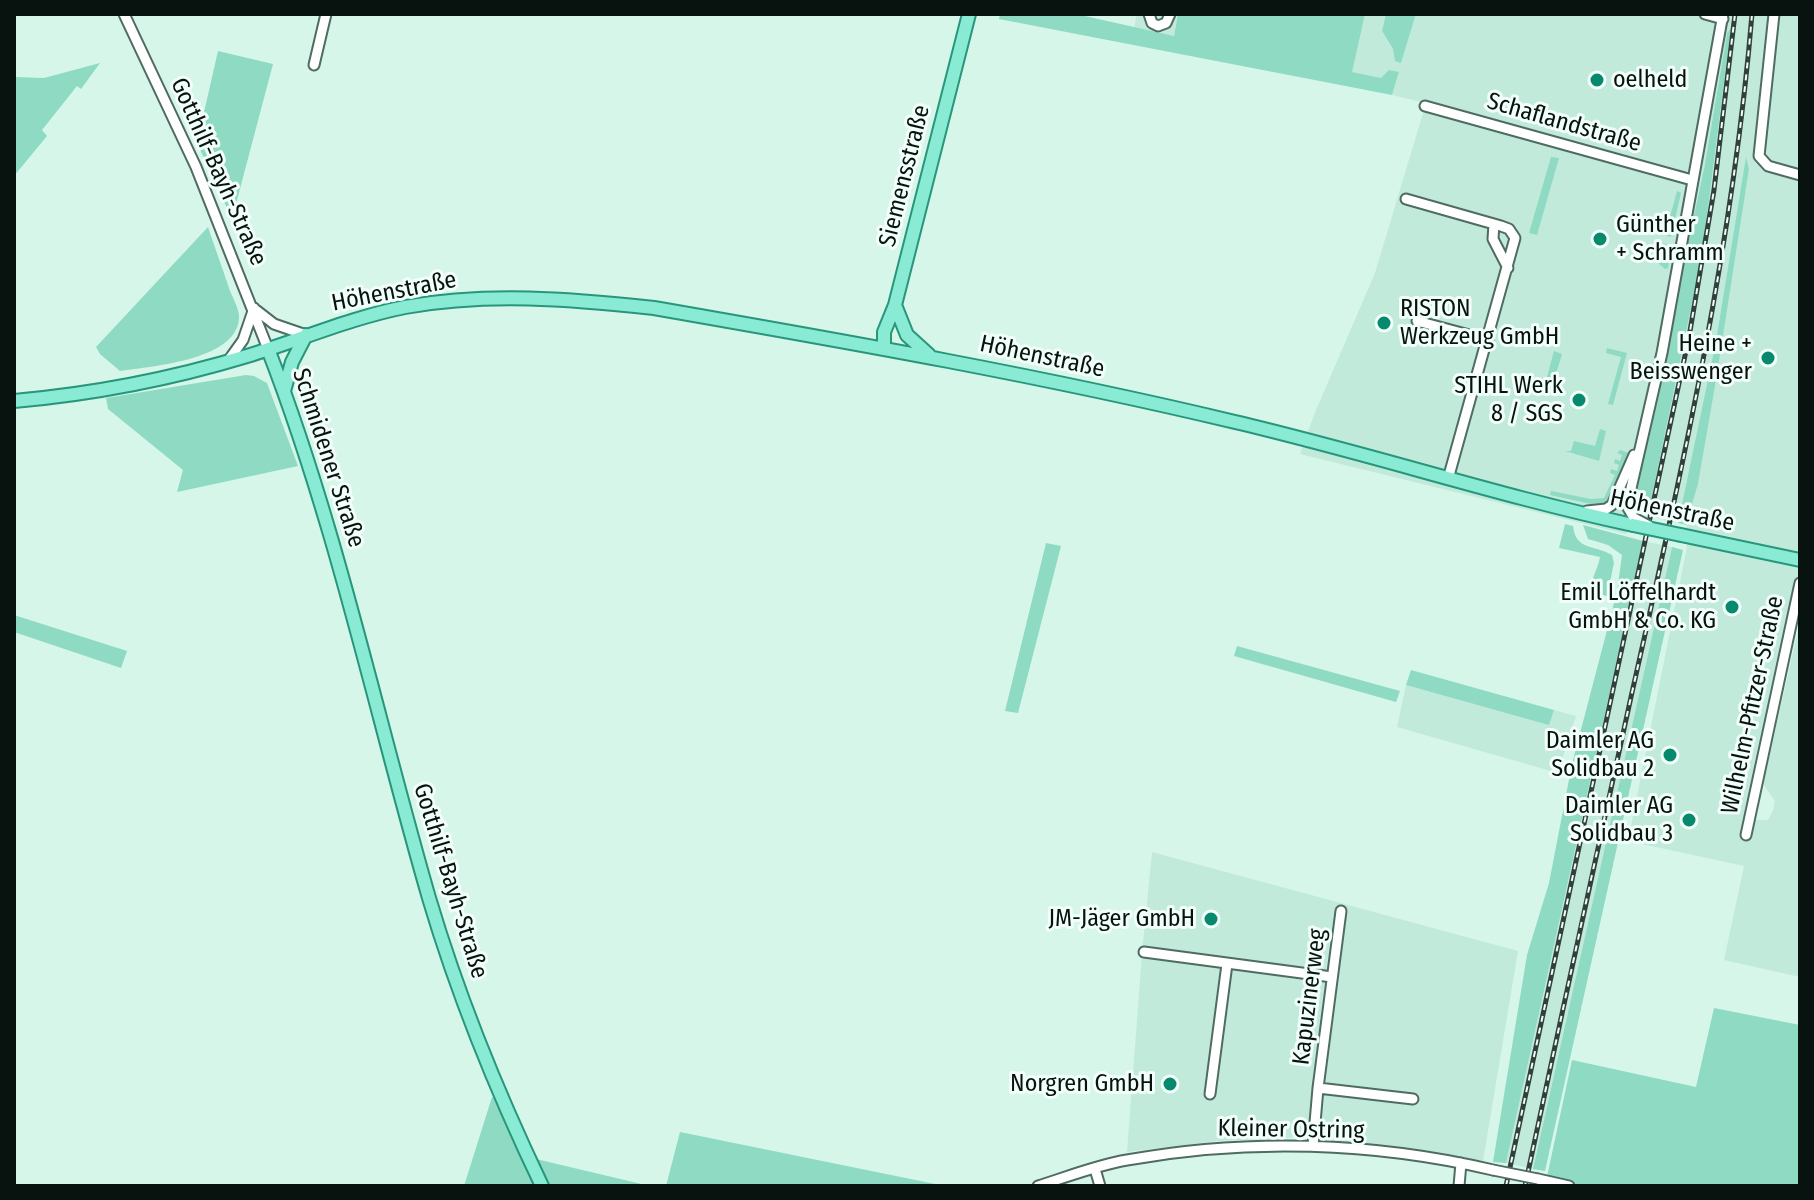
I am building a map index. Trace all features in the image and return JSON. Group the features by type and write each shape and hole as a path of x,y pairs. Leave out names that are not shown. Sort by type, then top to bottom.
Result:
{"main road":[{"name":"Siemensstraße","path":"884,349 894,334 969,14"},
{"name":"Höhenstraße","path":"14,401 116,388 228,361 367,315 406,307 497,297 587,301 654,308 1073,385 1237,422 1561,509 1800,560"},
{"path":"898,311 907,335 931,357"},
{"path":"284,391 292,362 306,335"},
{"name":"Schmidener Straße","path":"268,349 343,580"},
{"name":"Gotthilf-Bayh-Straße","path":"343,580 429,899 473,1024 542,1186"}],"street":[{"name":"Gotthilf-Bayh-Straße","path":"124,14 196,167 268,349"},
{"path":"314,65 326,14"},
{"path":"1149,14 1152,23 1158,26 1166,23 1170,14"},
{"path":"1647,418 1617,510 1616,516 1629,522 1628,508 1662,353 1723,16 1705,14"},
{"path":"1774,14 1759,148 1762,162 1774,169 1800,175"},
{"name":"Schaflandstraße","path":"1425,106 1692,180"},
{"path":"1406,199 1509,229 1515,238 1448,479"},
{"path":"1494,224 1495,245 1508,268"},
{"path":"228,361 243,340 254,308 274,324 306,335"},
{"path":"1417,321 1488,340"},
{"path":"1561,509 1596,511 1612,505 1635,454"},
{"name":"Wilhelm-Pfitzer-Straße","path":"1746,835 1800,583"},
{"name":"Kapuzinerweg","path":"1313,1146 1341,911"},
{"path":"1144,952 1332,977"},
{"path":"1210,1094 1227,964"},
{"name":"Kapuzinerweg","path":"1318,1088 1413,1099"},
{"name":"Kleiner Ostring","path":"1038,1186 1124,1160 1217,1147 1313,1146 1461,1163 1569,1186"},
{"path":"1459,1186 1461,1163"},
{"path":"1095,1169 1100,1186"}],"shaded area":[{"path":"1137,14 1178,14 1174,36 1134,28"},
{"path":"1365,14 1386,14 1382,31 1401,63 1416,14 1800,14 1800,609 1753,820 1768,820 1773,811 1775,801 1763,784 1800,622 1800,977 1724,960 1744,866 1628,841 1687,547 1686,525 1698,484 1749,169 1746,160 1716,341 1678,523 1648,516 1702,255 1731,29 1727,33 1705,164 1626,534 1300,454 1375,273 1426,103 1392,95 1399,73 1381,78 1351,72"},
{"path":"1643,541 1672,547 1533,1169 1506,1163"},
{"path":"1406,685 1548,724 1554,710 1576,716 1558,773 1397,727"},
{"path":"1152,852 1518,951 1483,1161 1308,1137 1217,1141 1127,1152"}],"green space":[{"path":"1000,14 1076,14 1174,36 1178,14 1365,14 1352,72 1381,78 1389,70 1399,72 1392,95 999,19"},
{"path":"1386,14 1416,14 1401,63 1395,61 1393,49 1382,31"},
{"path":"1731,28 1702,255 1648,516 1634,507 1635,493 1705,164 1727,33"},
{"path":"218,51 273,64 232,219 197,143"},
{"path":"100,63 81,89 77,86 42,130 47,136 14,176 14,77 44,78"},
{"path":"1551,157 1559,158 1537,235 1529,233"},
{"path":"1746,157 1749,169 1717,374 1698,484 1686,525 1678,523 1716,341"},
{"path":"1677,191 1681,193 1671,237 1665,235"},
{"path":"208,227 239,315 236,330 226,342 193,358 120,371 96,347"},
{"path":"1663,243 1672,246 1668,268 1665,269 1657,262"},
{"path":"1607,348 1627,353 1613,405 1608,404 1621,357 1606,353"},
{"path":"1554,351 1562,354 1551,390 1544,388"},
{"path":"246,375 267,383 298,466 177,492 183,470 108,409 106,398"},
{"path":"1600,429 1606,431 1599,461 1565,451 1571,451 1574,441 1595,446"},
{"path":"1620,450 1629,453 1609,502 1591,504 1550,495 1551,491 1591,499 1604,498 1615,475 1610,473 1611,469 1617,471 1619,465 1614,463 1615,459 1620,461 1622,455 1617,453"},
{"path":"1565,524 1573,526 1578,540 1586,546 1612,555 1614,563 1607,596 1591,592 1600,557 1559,548"},
{"path":"1583,525 1643,541 1506,1163 1493,1162 1527,955 1549,883 1572,764 1617,592 1622,555 1608,545 1588,539"},
{"path":"1046,543 1061,546 1018,713 1005,711"},
{"path":"1672,547 1683,550 1545,1171 1533,1169"},
{"path":"14,615 127,651 121,668 14,632"},
{"path":"1237,646 1400,691 1396,702 1234,656"},
{"path":"1411,670 1554,710 1549,725 1406,685"},
{"path":"1714,1008 1800,1025 1800,1186 1545,1186 1572,1060 1696,1087"},
{"path":"492,1097 495,1098 535,1186 464,1186"},
{"path":"680,1132 945,1186 666,1186"},
{"path":"536,1159 650,1186 549,1186"}],"railway":[{"path":"1506,1186 1689,337 1714,190 1735,14"},
{"path":"1525,1186 1704,357 1732,186 1752,14"}],"place":[{"name":"oelheld","path":"1597,80"},
{"name":"Günther + Schramm","path":"1600,239"},
{"name":"RISTON Werkzeug GmbH","path":"1384,323"},
{"name":"Heine + Beisswenger","path":"1768,358"},
{"name":"STIHL Werk 8 / SGS","path":"1579,400"},
{"name":"Emil Löffelhardt GmbH & Co. KG","path":"1732,607"},
{"name":"Daimler AG Solidbau 2","path":"1670,755"},
{"name":"Daimler AG Solidbau 3","path":"1689,820"},
{"name":"JM-Jäger GmbH","path":"1211,919"},
{"name":"Norgren GmbH","path":"1170,1084"}]}
